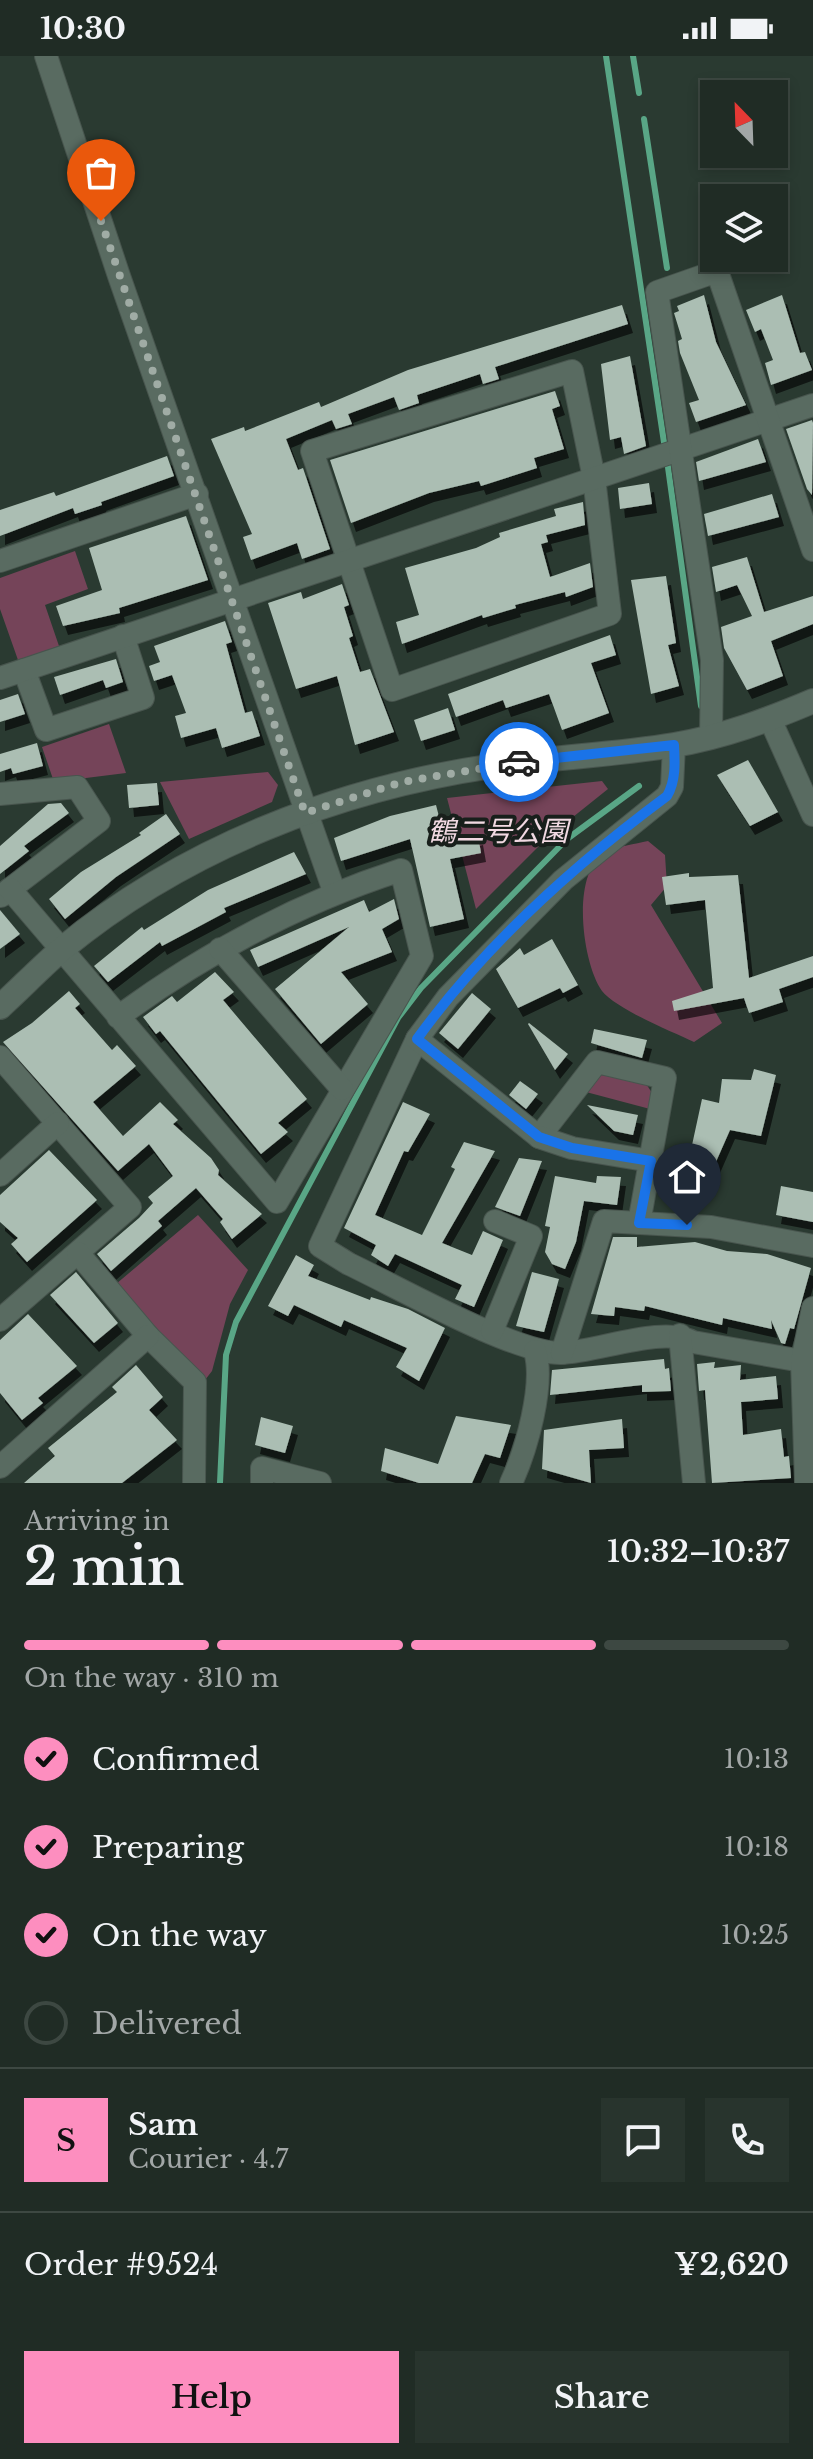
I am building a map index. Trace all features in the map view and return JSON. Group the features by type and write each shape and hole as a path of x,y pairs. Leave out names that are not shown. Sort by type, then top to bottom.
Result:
{"street":[{"path":"46,56 119,276 334,891"},
{"path":"711,737 712,660 699,559 671,454 657,292 717,271 813,550"},
{"path":"572,371 594,478 610,614 392,690 312,451 572,371"},
{"path":"0,678 813,405"},
{"path":"0,561 197,494"},
{"path":"24,670 46,730 143,698 123,636"},
{"path":"0,1007 61,950 142,892 187,866 305,813 358,794 438,775 674,745 711,737 770,719 813,701"},
{"path":"770,719 813,815"},
{"path":"674,745 672,787 667,796 563,880 448,997 417,1039 320,1246 349,1264 535,1351 562,1353 680,1335 693,1342 802,1361"},
{"path":"0,794 77,787 99,821 5,893 61,950 118,1017 277,1202 422,956 401,870 334,891 220,949 118,1017"},
{"path":"220,949 342,1089"},
{"path":"417,1039 539,1137 572,1148 651,1161"},
{"path":"0,1057 130,1207 0,1320"},
{"path":"539,1137 597,1062 665,1078 639,1223"},
{"path":"0,1175 58,1123"},
{"path":"492,1331 531,1236 495,1221"},
{"path":"562,1353 604,1221 711,1227 813,1246"},
{"path":"78,1253 148,1336 195,1382 194,1483"},
{"path":"806,1483 802,1361 813,1308"},
{"path":"680,1335 694,1483"},
{"path":"0,1467 148,1336"},
{"path":"511,1483 531,1431 539,1363 535,1351"},
{"path":"262,1483 262,1468 320,1483"}],"green space":[{"path":"75,551 88,589 45,605 59,646 18,660 0,609 0,578"},
{"path":"109,724 126,773 54,782 42,747"},
{"path":"268,772 278,785 272,802 189,839 160,782"},
{"name":"鶴二号公園","path":"602,781 608,789 548,837 476,909 447,798"},
{"path":"648,841 665,855 667,886 651,905 722,1023 694,1042 645,1020 609,998 595,978 589,960 583,918 587,878 595,862 606,852"},
{"path":"601,1075 645,1082 652,1093 650,1109 586,1092"},
{"path":"198,1215 248,1270 230,1304 212,1371 205,1380 171,1348 116,1284"}],"building":[{"path":"704,295 716,342 746,405 696,422 689,403 699,400 680,353 678,341 682,339 674,313 679,311 677,306"},
{"path":"782,295 800,353 805,352 812,370 771,385 765,363 773,360 761,329 755,332 746,310"},
{"path":"622,305 628,324 495,367 499,379 483,384 480,374 417,395 419,403 399,410 394,397 348,414 352,424 336,429 332,420 286,439 298,470 303,468 330,549 302,559 297,543 251,560 243,537 252,534 211,439 244,427 245,431 319,402 321,407 408,370"},
{"path":"630,356 646,446 624,454 621,437 610,440 601,364"},
{"path":"555,391 560,406 552,409 564,449 534,458 537,468 481,486 479,481 429,493 351,523 330,460"},
{"path":"812,420 812,495 807,489 786,429"},
{"path":"758,439 766,462 699,481 696,462"},
{"path":"167,456 174,476 101,502 102,505 75,514 73,508 0,536 0,510 54,492 56,496"},
{"path":"649,483 652,504 620,509 618,488"},
{"path":"772,494 779,517 708,536 704,514"},
{"path":"583,502 585,525 546,535 548,542 541,544 550,577 590,563 593,587 566,597 565,592 515,605 516,608 483,618 482,615 402,644 396,622 419,615 405,568 476,548 500,537 499,533 556,516 554,509"},
{"path":"186,516 208,580 119,608 120,613 63,626 56,606 102,590 89,548"},
{"path":"747,557 764,612 813,596 813,624 771,641 783,676 747,690 724,648 721,627 752,616 737,585 716,592 712,567"},
{"path":"666,576 676,643 668,645 679,686 651,694 631,580"},
{"path":"342,584 349,605 344,607 353,636 349,638 360,672 370,669 394,732 355,745 337,676 296,689 268,603 301,592 303,599"},
{"path":"225,621 232,642 226,644 245,713 252,711 260,736 222,748 216,728 181,738 175,716 186,713 172,675 154,681 149,666 160,662 154,646"},
{"path":"610,635 616,655 591,663 609,713 562,730 549,694 506,708 503,700 456,717 448,694"},
{"path":"116,659 123,682 106,688 103,680 60,695 54,677"},
{"path":"18,694 25,714 0,722 0,700"},
{"path":"448,708 455,730 421,741 414,720"},
{"path":"37,743 43,766 13,774 11,768 0,772 0,754"},
{"path":"748,760 778,812 750,826 717,775"},
{"path":"157,783 159,805 129,808 127,785"},
{"path":"61,803 69,813 24,846 29,851 0,874 0,846 48,804"},
{"path":"436,805 446,844 478,836 481,853 450,859 464,919 430,927 410,839 341,861 334,838 390,816"},
{"path":"166,814 180,834 116,877 65,919 49,899 81,872 141,835 139,833"},
{"path":"294,852 306,874 224,908 226,912 162,946 160,942 108,982 94,966 142,927 144,930 208,890"},
{"path":"689,873 689,877 738,875 749,978 813,956 813,977 779,989 783,1002 749,1013 744,998 674,1011 672,1001 713,988 705,900 666,905 662,877"},
{"path":"394,899 399,919 382,929 392,952 341,972 368,1004 321,1044 275,989 349,927 258,967 250,950 364,900 369,912"},
{"path":"0,910 20,934 0,949"},
{"path":"552,939 578,985 563,993 560,988 518,1008 496,969 520,948 524,955"},
{"path":"215,972 234,992 223,1000 307,1099 278,1123 288,1132 261,1154 160,1031 156,1034 143,1017 172,996 177,1002"},
{"path":"69,991 80,1004 75,1008 112,1050 117,1045 136,1066 93,1102 123,1136 160,1102 178,1120 173,1124 211,1158 219,1170 218,1175 262,1214 232,1239 220,1222 223,1219 196,1188 158,1221 162,1226 111,1271 97,1254 139,1218 153,1203 148,1197 173,1176 149,1144 118,1171 3,1042 32,1023"},
{"path":"472,993 491,1009 458,1049 439,1033"},
{"path":"528,1024 568,1054 555,1070"},
{"path":"594,1029 647,1040 642,1058 591,1043"},
{"path":"754,1069 776,1075 761,1136 730,1130 715,1164 689,1159 702,1099 719,1103 722,1079 751,1080"},
{"path":"520,1081 538,1094 526,1109 509,1095"},
{"path":"403,1102 430,1114 408,1152 404,1151 375,1215 422,1235 455,1169 451,1167 464,1142 495,1151 442,1243 472,1255 483,1231 503,1240 474,1307 455,1299 462,1285 395,1254 388,1266 371,1255 376,1245 344,1228"},
{"path":"587,1105 638,1115 633,1135 614,1131"},
{"path":"49,1150 97,1200 27,1262 11,1244 18,1238 0,1222 0,1195"},
{"path":"519,1158 542,1161 520,1216 495,1207"},
{"path":"555,1176 596,1183 597,1176 621,1177 617,1205 584,1201 576,1242 565,1269 552,1264 545,1252 550,1227 545,1226"},
{"path":"781,1186 813,1192 813,1222 776,1215"},
{"path":"613,1237 637,1237 637,1247 695,1242 727,1251 767,1254 811,1268 794,1329 790,1328 785,1344 781,1343 771,1320 772,1329 723,1318 722,1325 645,1306 644,1311 615,1307 614,1316 591,1314"},
{"path":"296,1255 314,1265 308,1276 370,1300 371,1297 408,1309 445,1328 419,1381 396,1367 407,1348 344,1320 341,1327 294,1305 288,1316 268,1306"},
{"path":"76,1272 118,1323 94,1343 50,1295"},
{"path":"532,1272 559,1279 544,1332 516,1326"},
{"path":"28,1314 77,1366 38,1398 43,1403 22,1420 0,1393 0,1340"},
{"path":"664,1359 665,1369 669,1368 671,1391 642,1392 642,1385 550,1395 552,1370"},
{"path":"715,1362 714,1368 741,1365 740,1380 776,1376 778,1399 741,1402 743,1435 781,1429 784,1457 789,1456 791,1478 712,1483 705,1390 699,1391 697,1364"},
{"path":"136,1365 163,1397 149,1410 177,1440 122,1483 24,1483 55,1456 48,1448 117,1392 112,1387"},
{"path":"456,1416 511,1425 500,1458 485,1454 472,1483 419,1483 381,1471 385,1448 438,1464"},
{"path":"261,1417 293,1426 285,1453 255,1445"},
{"path":"622,1419 624,1448 589,1450 591,1483 542,1469 544,1430"}],"waterway":[{"path":"606,56 665,449"},
{"path":"633,56 639,93"},
{"path":"644,119 667,268"},
{"path":"667,460 701,706"},
{"path":"220,1483 226,1355 236,1322 398,1018 421,988 567,839 639,786"}],"way so far":[{"path":"101,221 305,813 402,782 519,762"}],"route":[{"path":"519,762 674,745 675,764 672,787 667,796 563,880 474,968 417,1039 539,1137 572,1148 651,1161 639,1223 687,1225"}]}
